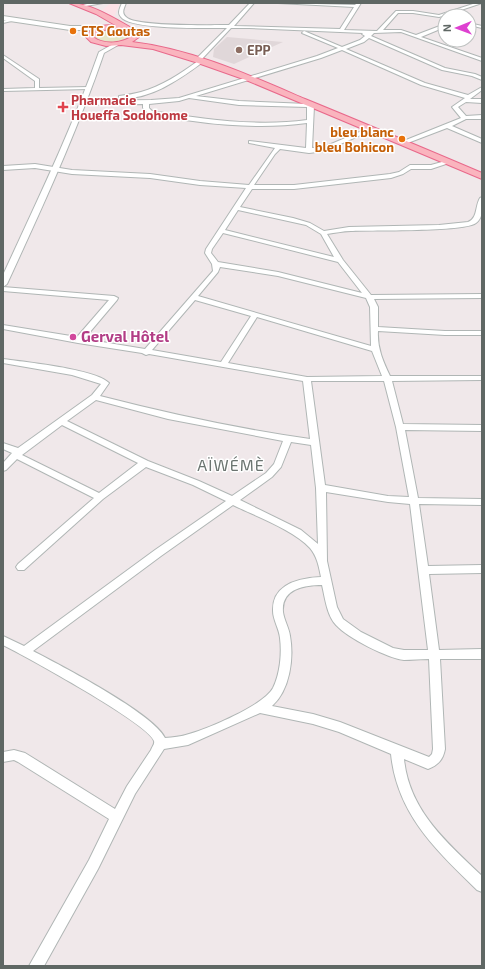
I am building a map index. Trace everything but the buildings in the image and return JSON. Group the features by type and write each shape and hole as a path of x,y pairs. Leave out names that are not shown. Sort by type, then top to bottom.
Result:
{"main road":[{"path":"72,3 91,10 133,30 137,36 150,46"},
{"path":"3,18 70,28 127,28"},
{"path":"92,38 97,30 104,28 112,21"},
{"path":"70,28 106,44 128,42 137,36"},
{"path":"118,43 150,46 200,60 249,78 482,176"}],"street":[{"path":"80,6 102,3"},
{"path":"91,10 102,3"},
{"path":"124,3 121,12 122,16 126,20 138,23 360,32 401,31 482,60"},
{"path":"85,100 126,97 141,94 169,81 200,60 252,3"},
{"path":"280,3 358,4 350,18 343,25 341,31"},
{"path":"464,8 480,3"},
{"path":"85,100 146,102 165,101 186,96 249,78 362,41 385,27 388,21 397,12 413,12 437,16"},
{"path":"3,22 15,19"},
{"path":"418,36 437,28"},
{"path":"296,29 343,48 388,70 423,84 467,99 482,101"},
{"path":"360,32 368,37 444,69 473,75 482,79"},
{"path":"92,38 102,52"},
{"path":"3,284 56,169 85,100 102,52 118,43"},
{"path":"3,56 37,80 37,89"},
{"path":"3,90 89,88"},
{"path":"464,118 455,108 482,88"},
{"path":"186,96 239,103 310,104 309,151"},
{"path":"146,102 146,108 150,112 192,119 279,124 310,121"},
{"path":"403,143 462,121 464,118 482,116"},
{"path":"448,126 482,140"},
{"path":"251,142 309,151 325,148 371,129"},
{"path":"280,147 273,153 252,187 209,249 208,253 217,264 278,274 369,297 482,296"},
{"path":"3,168 35,166 72,172 150,176 222,186 294,187 396,175 410,167 431,167 449,162"},
{"path":"324,233 349,229 439,227 469,224 478,217 482,199"},
{"path":"237,208 291,219 308,224 324,233 340,260 369,297 374,307 375,350 400,426 414,501 424,570 434,654 439,749 438,758 428,763 340,727 313,719 259,708"},
{"path":"221,231 340,260"},
{"path":"146,352 216,271 218,267 217,264"},
{"path":"3,289 114,298 78,341"},
{"path":"194,297 375,350"},
{"path":"223,365 255,315"},
{"path":"3,327 307,379 386,380 482,378"},
{"path":"374,329 438,333 482,333"},
{"path":"3,361 67,372 102,380 105,383 95,397 60,421 17,454 3,468"},
{"path":"307,379 321,488 323,563 332,607 339,622 356,636 391,652 404,655 482,654"},
{"path":"95,397 160,415 288,440 316,443"},
{"path":"60,421 145,463 196,483 298,533 314,546 323,563"},
{"path":"400,426 482,428"},
{"path":"25,651 158,553 269,475 278,465 288,440"},
{"path":"3,446 100,497"},
{"path":"21,567 100,497 145,463"},
{"path":"321,488 388,499 482,502"},
{"path":"424,570 482,569"},
{"path":"160,744 188,740 196,737 259,708 271,700 278,690 283,670 285,637 278,611 279,601 284,591 292,585 307,581 327,581"},
{"path":"3,640 112,701 158,735 160,744 117,817 101,850 36,966"},
{"path":"397,750 403,785 422,823 438,843 482,885"},
{"path":"3,757 21,757 117,817"}],"shaded area":[{"path":"111,3 120,3 114,17 102,10"},
{"name":"EPP","path":"227,37 283,42 234,64 213,57 214,49"}],"green space":[{"path":"114,29 127,30 132,35 124,41 113,43 102,41 93,37 93,34 99,31"}],"place":[{"name":"ETS Goutas","path":"73,31"},
{"name":"EPP","path":"239,50"},
{"name":"Pharmacie Houeffa Sodohome","path":"63,107"},
{"name":"bleu blanc bleu Bohicon","path":"402,139"},
{"name":"Gerval Hôtel","path":"73,337"}],"district":[{"name":"AÏWÉMÈ","path":"231,465"}]}
